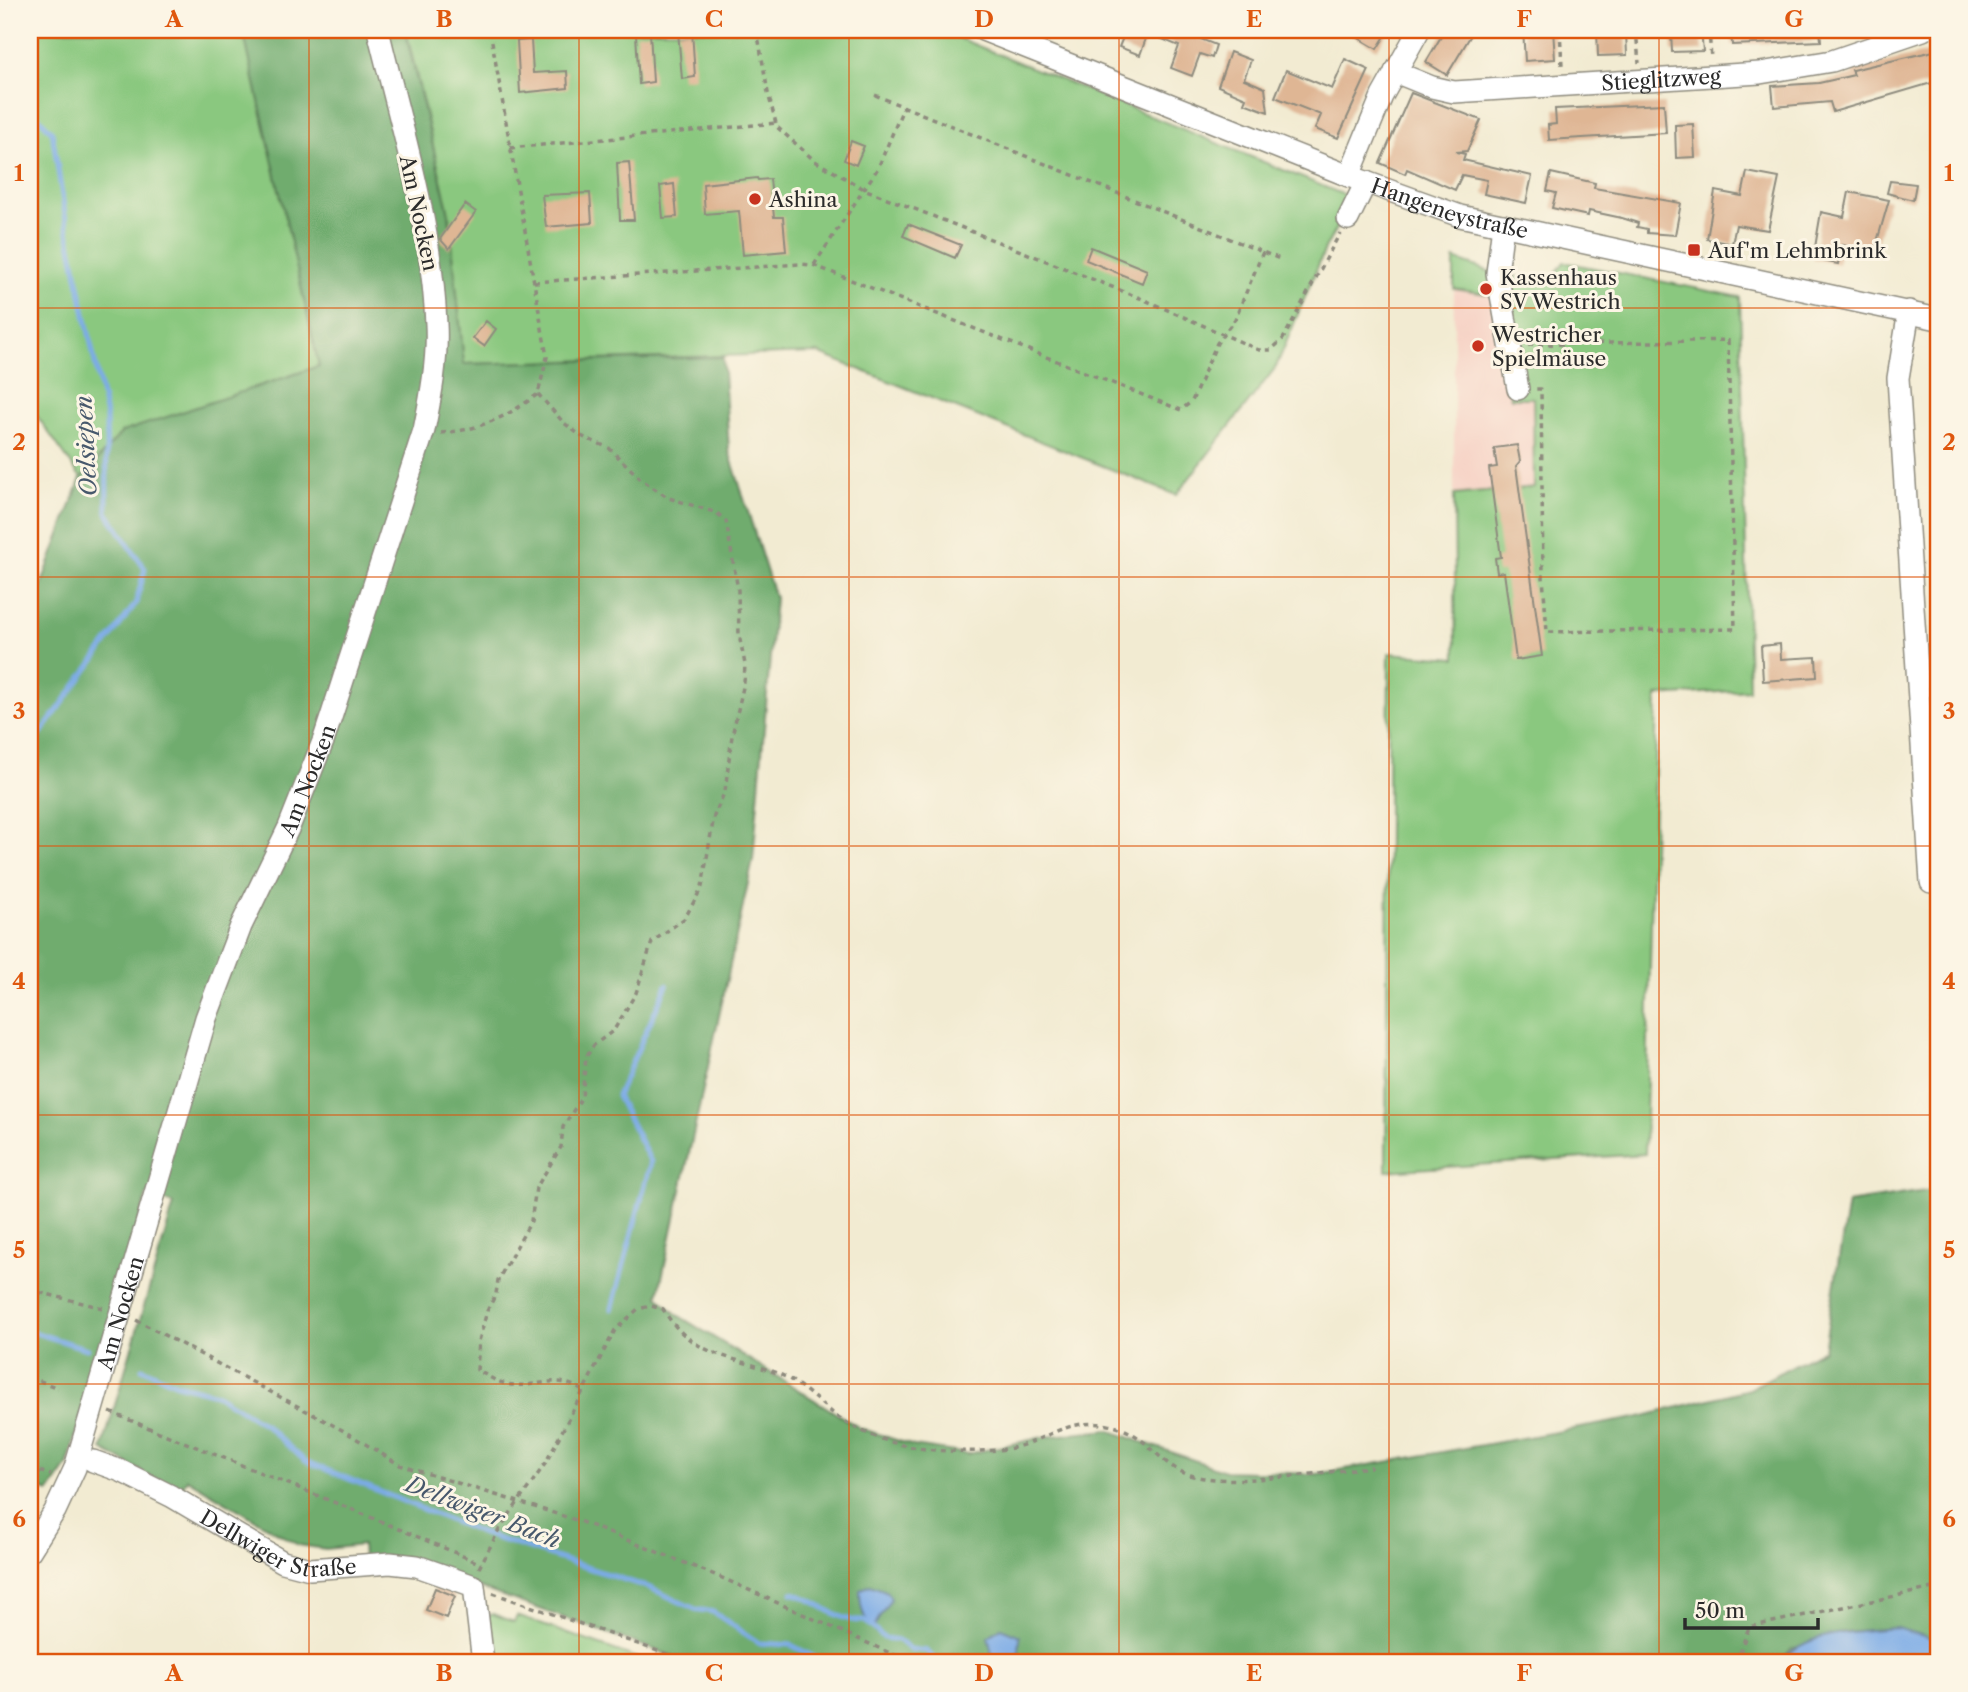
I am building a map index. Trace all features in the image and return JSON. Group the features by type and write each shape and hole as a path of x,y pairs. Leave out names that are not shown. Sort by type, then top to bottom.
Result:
{"street":[{"name":"Am Nocken","path":"30,1551 55,1511 75,1468 96,1406 206,1018 241,926 289,827 324,739 414,463 430,400 437,327 432,272 378,30"},
{"name":"Hangeneystraße","path":"983,30 1448,212 1938,319"},
{"path":"1348,219 1358,179 1395,72 1419,30"},
{"name":"Stieglitzweg","path":"1395,72 1454,92 1712,77 1810,67 1923,30"},
{"path":"1503,225 1497,273 1518,389"},
{"path":"1909,311 1898,378 1931,882"},
{"name":"Dellwiger Straße","path":"93,1461 121,1471 171,1496 283,1562 310,1569 390,1563 417,1566 474,1586"},
{"path":"474,1586 483,1662"}],"path":[{"path":"439,433 471,431 506,417 538,394 547,357 489,30"},
{"path":"757,30 776,123 799,149 864,189 1224,333 1259,350 1278,347 1348,219"},
{"path":"1560,30 1563,85"},
{"path":"1636,30 1640,81"},
{"path":"1709,30 1712,77"},
{"path":"876,95 1280,259"},
{"path":"813,265 878,167 904,106"},
{"path":"510,148 776,123"},
{"path":"534,282 813,265 1181,410 1192,401 1224,333 1235,319 1263,252"},
{"path":"1510,346 1728,340 1735,629 1547,632 1542,578 1541,389 1518,389"},
{"path":"538,394 564,423 581,436 609,448 669,498 717,513 726,521 738,590 739,635 745,664 725,790 714,816 702,887 685,918 652,943 636,993 614,1030 594,1045 586,1057 582,1066 582,1097 563,1128 561,1147 536,1188 531,1221 498,1280 496,1294 487,1311 479,1341 477,1370 503,1383 557,1380 571,1382 584,1392"},
{"path":"30,1290 122,1313 344,1431 400,1465 516,1504 579,1521 720,1577 910,1662"},
{"path":"484,1555 545,1464 615,1330 638,1309 651,1306 663,1309 673,1326 696,1346 781,1375 845,1422 908,1448 931,1452 999,1450 1038,1440 1068,1424 1092,1423 1114,1425 1147,1441 1181,1472 1202,1478 1227,1479 1372,1467"},
{"path":"30,1377 58,1388"},
{"path":"96,1406 245,1468 349,1506 481,1564"},
{"path":"474,1586 690,1662"},
{"path":"1741,1662 1739,1655 1749,1627 1938,1587"}],"shaded area":[{"name":"Westricher Spielmäuse","path":"1454,289 1492,295 1533,397 1534,487 1454,495"}],"green space":[{"path":"30,30 243,30 319,366 122,432 81,478 32,409"},
{"path":"243,30 405,30 449,214 464,364 723,357 729,451 775,598 753,860 658,1296 676,1314 860,1428 914,1446 968,1454 1043,1437 1108,1430 1225,1471 1317,1474 1636,1418 1749,1389 1824,1349 1848,1203 1938,1189 1938,1640 1896,1628 1844,1632 1791,1649 1781,1662 689,1662 474,1586 363,1558 362,1545 326,1549 298,1545 187,1479 179,1493 102,1449 174,1204 147,1194 67,1466 49,1492 30,1485 30,615 81,478 122,432 319,366"},
{"path":"406,30 939,30 1352,198 1325,249 1276,367 1176,495 818,353 464,364 449,214"},
{"path":"1454,259 1491,272 1549,283 1564,262 1740,297 1749,690 1657,696 1645,1154 1386,1171 1389,653 1456,658 1454,495 1534,487 1533,398 1511,398 1492,295 1454,289"},
{"path":"493,1614 514,1622 517,1616 649,1662 489,1662 488,1616"}],"water":[{"path":"870,1585 886,1591 891,1598 875,1625 875,1632 865,1618 861,1602 860,1590"},
{"path":"1001,1628 1020,1636 1019,1653 1011,1662 987,1662 992,1654 988,1637"},
{"path":"1896,1628 1938,1640 1938,1662 1781,1662 1791,1652 1818,1638"}],"building":[{"path":"692,30 695,77 682,79 678,31"},
{"path":"1126,30 1178,30 1216,45 1212,58 1200,54 1192,76 1171,68 1179,46 1148,33 1140,55 1119,47"},
{"path":"1345,30 1389,30 1377,49"},
{"path":"1445,30 1474,30 1447,75 1426,62"},
{"path":"1523,30 1553,30 1555,59 1525,61"},
{"path":"1597,30 1626,32 1627,55 1598,56"},
{"path":"1671,30 1701,30 1703,51 1672,52"},
{"path":"1731,30 1820,30 1821,41 1732,45"},
{"path":"650,32 653,82 639,84 636,34"},
{"path":"531,40 533,73 567,71 568,88 520,93 517,41"},
{"path":"1938,50 1935,82 1833,112 1830,102 1774,107 1772,86 1819,83 1854,75 1852,70"},
{"path":"1230,52 1251,60 1244,79 1265,88 1268,112 1244,103 1246,98 1218,86"},
{"path":"1345,59 1369,70 1338,138 1315,129 1321,115 1275,97 1286,70 1332,89"},
{"path":"1411,93 1481,120 1467,151 1456,152 1465,154 1463,160 1532,176 1526,203 1484,194 1487,180 1462,175 1455,190 1407,169 1405,174 1380,163"},
{"path":"1664,104 1666,133 1549,140 1548,125 1556,124 1555,109"},
{"path":"1693,124 1695,157 1676,158 1675,125"},
{"path":"851,141 864,146 856,165 844,160"},
{"path":"629,162 634,220 620,220 617,163"},
{"path":"1747,172 1779,178 1768,230 1736,225 1732,244 1707,239 1715,191 1742,196"},
{"path":"1551,173 1595,183 1594,188 1681,203 1675,235 1647,233 1647,229 1637,227 1638,223 1622,218 1589,211 1588,216 1552,208 1556,193 1547,191"},
{"name":"Ashina","path":"770,179 774,217 783,217 786,251 743,255 739,211 705,214 703,184"},
{"path":"1890,181 1916,184 1913,200 1887,193"},
{"path":"674,184 677,217 663,218 660,186"},
{"path":"1849,192 1889,200 1874,252 1842,245 1838,264 1813,259 1821,212 1844,217"},
{"path":"590,193 592,223 546,227 542,195"},
{"path":"465,204 476,212 449,249 440,239"},
{"path":"908,224 961,245 955,258 903,236"},
{"path":"1091,247 1147,270 1142,283 1086,260"},
{"path":"486,321 496,329 484,346 473,338"},
{"path":"1517,445 1520,461 1516,466 1542,656 1516,660 1504,572 1497,573 1495,558 1501,557 1489,468 1497,467 1494,448"},
{"path":"1780,644 1781,659 1816,657 1817,677 1763,681 1761,646"},
{"path":"435,1588 455,1596 446,1618 426,1610"}],"waterway":[{"name":"Oelsiepen","path":"30,108 52,132 67,227 106,416 107,512 145,569 136,603 30,748"},
{"path":"612,1309 651,1162 617,1096 667,985"},
{"name":"Dellwiger Bach","path":"30,1331 87,1349"},
{"name":"Dellwiger Bach","path":"142,1368 177,1384 216,1394 265,1425 305,1461 483,1534 650,1588 695,1609 713,1612 759,1643 791,1645 824,1662"},
{"path":"792,1593 811,1600 836,1615 865,1621 884,1638 898,1640 909,1649 927,1651 937,1662"}],"place":[{"name":"Ashina","path":"755,199"},
{"name":"Auf'm Lehmbrink","path":"1694,250"},
{"name":"Kassenhaus SV Westrich","path":"1486,289"},
{"name":"Westricher Spielmäuse","path":"1478,346"}]}
